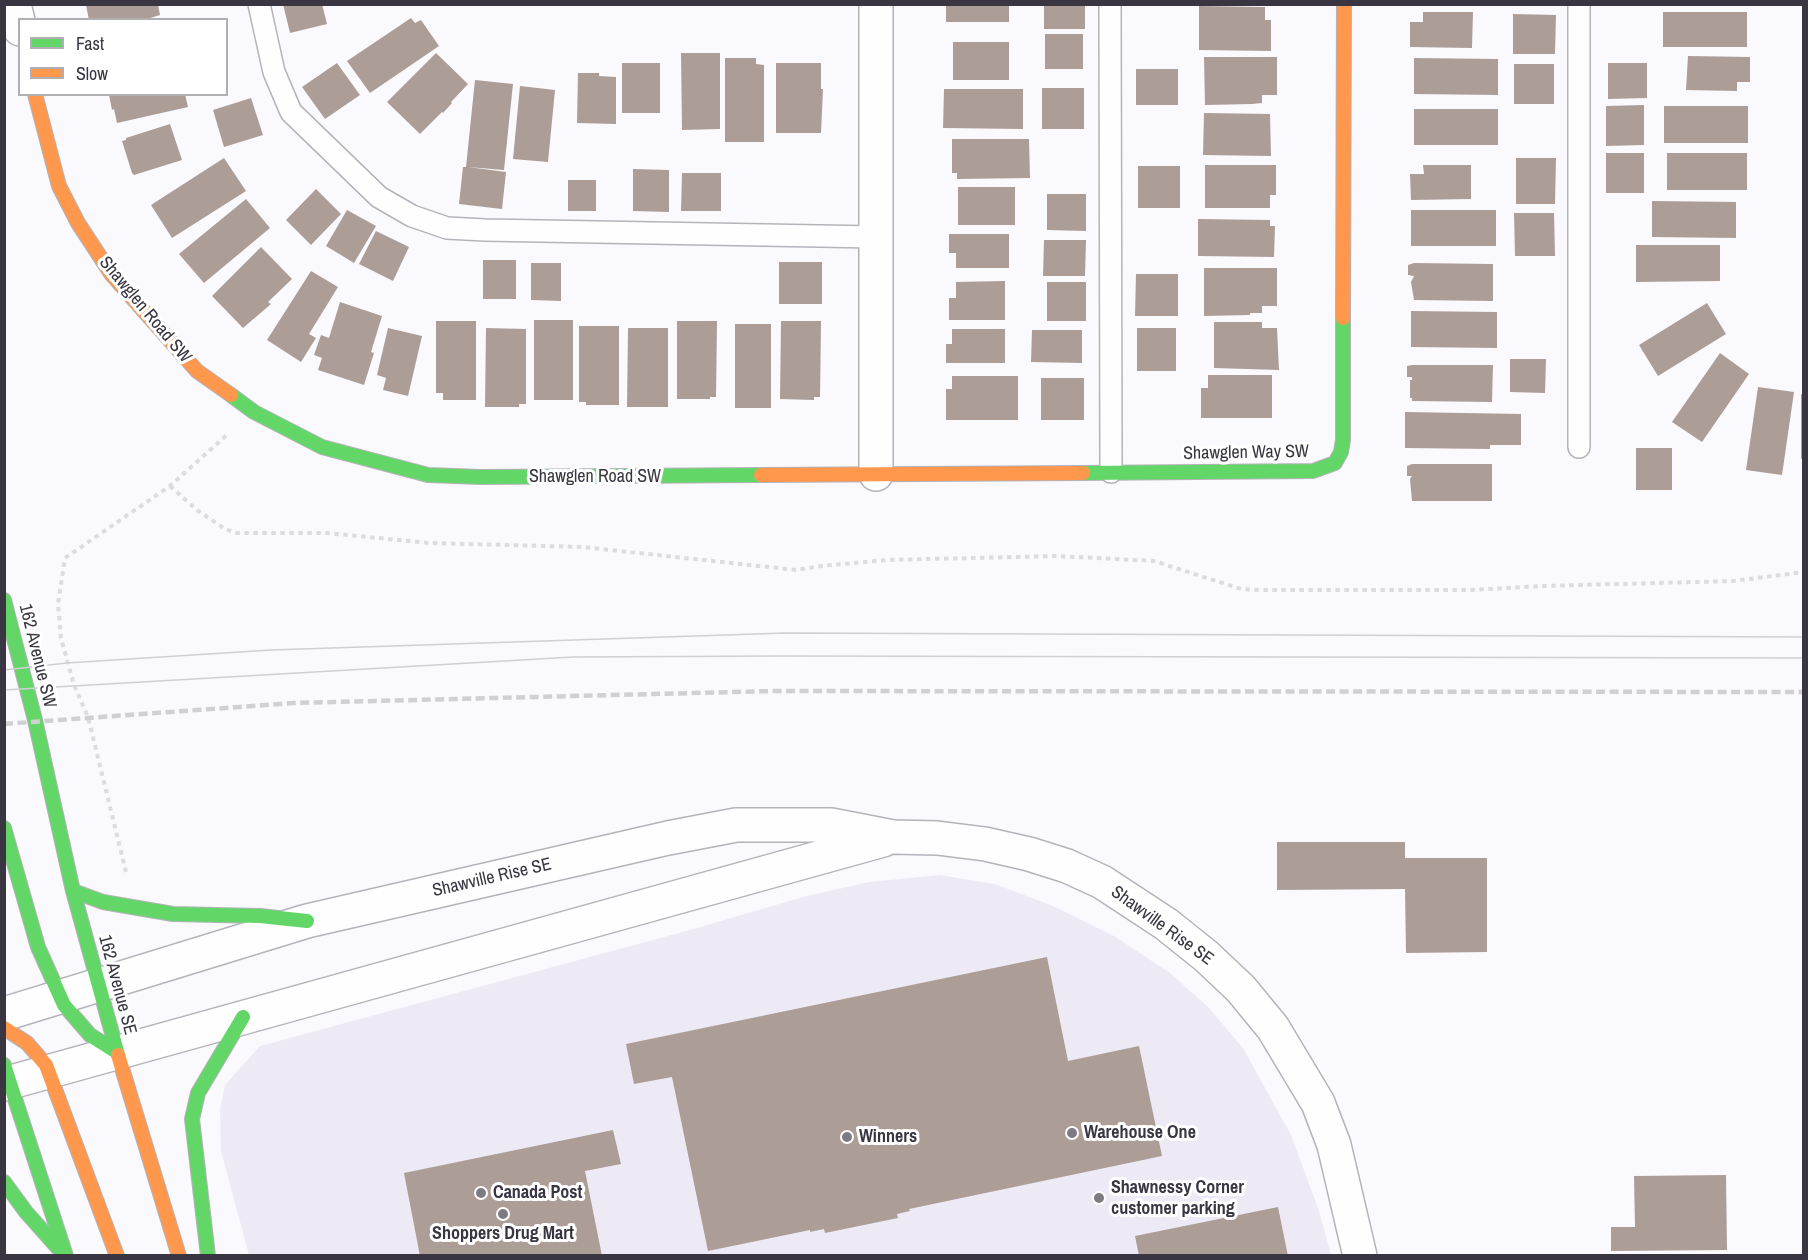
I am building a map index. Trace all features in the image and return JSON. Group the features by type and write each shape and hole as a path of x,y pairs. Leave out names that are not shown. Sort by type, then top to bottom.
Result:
{"main road":[{"name":"Shawglen Way SW","path":"876,474 1313,471 1335,463 1341,453 1344,4"},
{"name":"Shawglen Road SW","path":"36,96 59,186 78,223 112,275 197,371 254,412 322,447 428,475 481,477 876,474"},
{"name":"162 Avenue SW","path":"4,600 35,720"},
{"name":"162 Avenue SE","path":"35,720 73,891 117,1052 179,1256"},
{"path":"4,828 38,947 64,1005 90,1035 117,1052"},
{"path":"73,891 103,902 173,914 260,916 307,921"},
{"path":"208,1256 192,1119 198,1093 243,1017"},
{"path":"4,1028 27,1043 46,1065 117,1256"},
{"path":"6,1077 65,1256"},
{"path":"4,1182 26,1212 65,1256"}],"street":[{"path":"14,4 18,21"},
{"path":"876,4 876,474"},
{"name":"Shawville Rise SE","path":"4,1014 307,921 668,838 736,825 831,825 893,837 937,838 985,844 1067,866 1102,882 1166,924 1206,956 1241,989 1273,1028 1318,1103 1334,1145 1360,1256"},
{"name":"Shawville Rise SE","path":"6,1077 48,1072 893,837"}],"lane":[{"path":"259,4 274,72 291,112 379,196 412,216 447,228 485,230 875,237"},
{"path":"1110,4 1111,472"},
{"path":"1579,447 1580,4"}],"path":[{"path":"129,882 88,717 74,685 61,638 58,604 65,558 170,486 254,412"},
{"path":"170,486 197,510 236,533 327,533 429,543 583,547 796,570 887,560 1068,556 1154,561 1241,589 1260,590 1469,590 1733,581 1803,572"}],"shaded area":[{"path":"940,875 995,884 1053,906 1114,936 1170,973 1208,1007 1243,1048 1291,1135 1319,1211 1331,1255 249,1255 221,1151 220,1109 225,1085 260,1046 690,930 803,897 869,882"}],"building":[{"path":"283,4 322,4 327,24 290,33"},
{"path":"946,4 1009,4 1009,22 946,22"},
{"path":"1044,4 1085,4 1085,29 1044,29"},
{"path":"86,5 158,5 160,15 150,18 89,18"},
{"path":"1199,6 1265,7 1265,20 1271,20 1271,51 1199,50"},
{"path":"1423,12 1473,12 1472,48 1410,47 1410,22 1423,22"},
{"path":"1663,12 1747,12 1747,47 1663,47"},
{"path":"1513,14 1556,15 1555,54 1513,54"},
{"path":"411,18 415,23 421,20 439,46 370,93 347,61"},
{"path":"1045,34 1083,34 1083,69 1045,69"},
{"path":"953,42 1009,42 1009,80 953,80"},
{"path":"436,53 468,84 443,113 420,134 387,102"},
{"path":"681,53 720,53 720,129 682,130"},
{"path":"1688,56 1750,57 1750,82 1737,82 1737,91 1686,90"},
{"path":"1204,57 1277,57 1277,95 1262,95 1262,103 1205,105"},
{"path":"725,58 756,58 756,64 764,65 764,142 725,142"},
{"path":"1414,58 1498,59 1498,95 1414,94"},
{"path":"337,63 360,95 325,119 302,87"},
{"path":"622,63 660,63 660,113 622,113"},
{"path":"776,63 821,63 821,89 823,89 821,133 776,133"},
{"path":"1608,63 1647,63 1647,98 1608,99"},
{"path":"1514,64 1554,64 1554,104 1514,104"},
{"path":"1136,69 1178,69 1178,105 1136,105"},
{"path":"578,73 599,73 599,76 616,77 616,124 577,123"},
{"path":"475,80 513,84 504,170 468,167 506,172 502,209 459,204 463,167 466,167"},
{"path":"520,86 555,90 548,162 513,159"},
{"path":"1042,88 1084,88 1084,129 1042,129"},
{"path":"944,89 1023,89 1023,129 943,128"},
{"path":"109,96 185,96 188,107 117,123 114,109 112,110"},
{"path":"251,98 263,135 224,147 213,110"},
{"path":"1644,105 1644,145 1606,146 1606,106"},
{"path":"1664,106 1748,106 1748,143 1664,143"},
{"path":"1414,109 1498,109 1498,145 1414,145"},
{"path":"1204,113 1270,114 1271,156 1203,155"},
{"path":"170,124 182,160 134,175 122,141"},
{"path":"952,139 1029,139 1030,178 957,179 957,173 952,173"},
{"path":"1606,153 1644,153 1644,193 1606,193"},
{"path":"1667,153 1747,153 1747,190 1667,190"},
{"path":"224,158 246,191 172,238 151,205"},
{"path":"1516,158 1556,158 1555,204 1516,204"},
{"path":"1205,165 1276,165 1276,195 1270,195 1270,208 1205,208"},
{"path":"1423,165 1471,165 1471,199 1411,200 1410,174 1424,174"},
{"path":"1138,166 1180,166 1180,208 1138,208"},
{"path":"633,169 669,170 669,212 633,211"},
{"path":"682,173 721,173 721,211 681,211"},
{"path":"568,180 596,180 596,211 568,211"},
{"path":"958,187 1015,187 1015,225 958,225"},
{"path":"316,189 341,214 311,245 286,220"},
{"path":"1047,194 1086,194 1086,231 1047,230"},
{"path":"246,199 270,228 204,283 179,254"},
{"path":"1652,201 1736,202 1736,238 1652,237"},
{"path":"347,210 376,226 354,263 326,246"},
{"path":"1411,210 1496,210 1496,246 1411,246"},
{"path":"1514,213 1554,213 1555,256 1515,256"},
{"path":"1198,219 1270,220 1270,226 1275,226 1274,257 1198,256"},
{"path":"376,231 409,247 393,281 359,264"},
{"path":"949,234 1009,234 1009,268 956,268 956,253 949,253"},
{"path":"1044,240 1086,240 1085,276 1043,276"},
{"path":"1636,245 1720,245 1720,281 1636,282"},
{"path":"261,247 292,279 268,302 271,304 243,328 212,296"},
{"path":"483,260 516,260 516,299 483,299"},
{"path":"779,262 822,262 822,304 779,304"},
{"path":"531,263 561,263 561,301 531,300"},
{"path":"1414,263 1493,264 1493,301 1414,300 1411,282 1414,276 1408,275 1408,265"},
{"path":"1204,268 1277,268 1277,306 1262,306 1262,313 1250,313 1250,315 1204,316"},
{"path":"311,271 338,287 309,334 316,338 301,362 267,340"},
{"path":"1136,274 1178,274 1178,316 1135,316"},
{"path":"1005,281 1005,320 949,320 949,298 956,298 956,282"},
{"path":"1047,282 1086,282 1086,321 1047,321"},
{"path":"340,302 382,316 364,385 318,370 322,358 314,355 321,335 329,338"},
{"path":"1707,303 1726,334 1658,376 1639,345"},
{"path":"1411,311 1497,312 1497,348 1411,347"},
{"path":"534,320 573,320 573,400 534,400"},
{"path":"436,321 476,321 476,400 443,400 443,393 436,393"},
{"path":"677,321 717,321 716,397 677,399"},
{"path":"781,321 821,321 820,397 814,397 814,400 780,399"},
{"path":"1214,322 1262,322 1262,328 1277,328 1279,370 1214,368"},
{"path":"735,324 771,324 771,408 735,408"},
{"path":"579,326 619,326 619,405 586,405 586,402 579,402"},
{"path":"388,328 422,336 408,396 383,390 386,378 377,375"},
{"path":"486,328 526,329 526,404 519,404 519,407 485,407"},
{"path":"628,328 668,328 668,407 627,407"},
{"path":"1137,328 1176,328 1176,371 1137,371"},
{"path":"952,329 1005,329 1005,363 946,363 946,344 952,344"},
{"path":"1032,330 1082,330 1082,363 1031,362"},
{"path":"1720,353 1749,374 1702,442 1672,422"},
{"path":"1510,359 1546,359 1545,393 1510,392"},
{"path":"1493,365 1492,402 1412,401 1410,380 1412,377 1407,377 1407,366"},
{"path":"1208,375 1272,375 1272,418 1201,418 1201,388 1208,388"},
{"path":"952,376 1018,376 1018,420 946,420 946,389 952,389"},
{"path":"1041,378 1084,378 1084,420 1041,420"},
{"path":"1758,387 1794,392 1782,475 1746,470"},
{"path":"1801,394 1804,394 1804,458 1801,459"},
{"path":"1405,412 1521,414 1521,445 1490,445 1490,449 1405,448"},
{"path":"1636,448 1672,448 1672,490 1636,490"},
{"path":"1412,464 1492,464 1492,501 1412,501 1410,479 1412,476 1407,476 1407,466"},
{"path":"1277,842 1405,842 1405,858 1487,858 1487,952 1406,953 1405,889 1277,890"},
{"path":"1047,957 1068,1061 1139,1046 1162,1156 909,1209 910,1211 897,1214 898,1218 825,1233 824,1229 810,1232 810,1230 708,1251 672,1077 634,1084 626,1044"},
{"name":"Shoppers Drug Mart","path":"613,1130 621,1164 585,1171 602,1256 420,1256 404,1173"},
{"path":"1726,1175 1727,1250 1611,1251 1611,1227 1635,1227 1634,1176"},
{"path":"1278,1207 1288,1256 1139,1256 1135,1236"}],"tram line":[{"path":"4,670 67,663 271,650 786,633 1804,637"},
{"path":"4,690 573,657 1804,658"}],"railway":[{"path":"4,724 294,703 774,691 1804,692"}],"traffic: fast":[{"path":"1083,473 1313,471 1335,463 1341,452 1343,440 1343,318"},
{"path":"231,395 254,412 322,447 428,475 481,477 761,475"},
{"path":"4,600 35,720 73,891 118,1055"},
{"path":"4,828 38,947 64,1005 90,1035 117,1052"},
{"path":"73,891 103,902 173,914 260,916 307,921"},
{"path":"208,1256 192,1119 198,1093 243,1017"},
{"path":"4,1065 66,1256"},
{"path":"4,1182 26,1212 58,1248"}],"traffic: slow":[{"path":"1343,318 1344,4"},
{"path":"36,96 59,186 78,223 112,275 197,371 231,395"},
{"path":"761,475 1083,473"},
{"path":"4,1028 27,1043 46,1065 117,1256"},
{"path":"118,1055 179,1256"}],"place":[{"name":"Warehouse One","path":"1072,1133"},
{"name":"Winners","path":"847,1137"},
{"name":"Canada Post","path":"481,1193"},
{"name":"Shawnessy Corner customer parking","path":"1099,1198"},
{"name":"Shoppers Drug Mart","path":"503,1214"}]}
